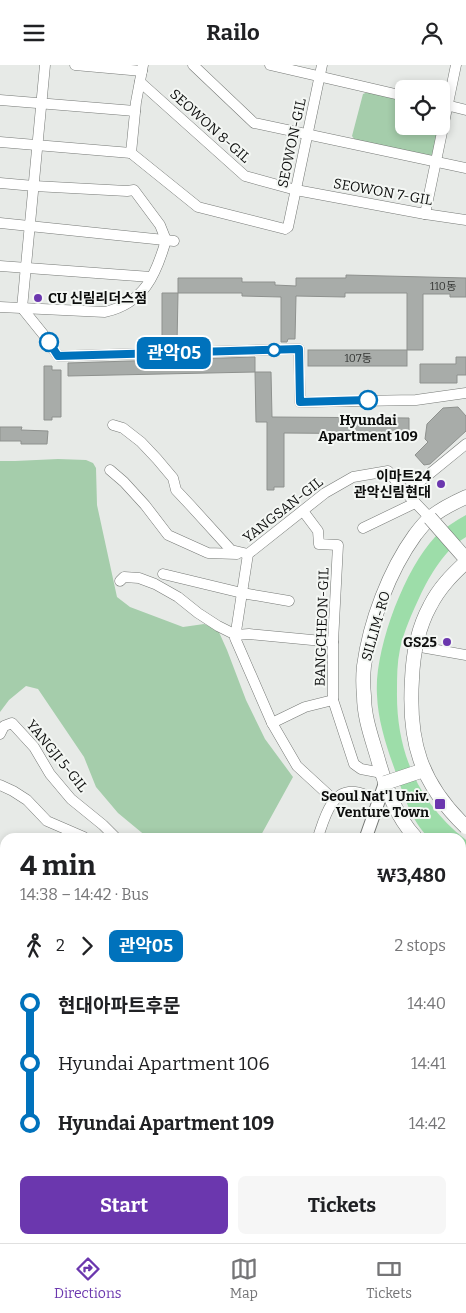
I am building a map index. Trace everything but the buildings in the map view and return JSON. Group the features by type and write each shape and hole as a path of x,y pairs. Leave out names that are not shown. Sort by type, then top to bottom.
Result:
{"main road":[{"name":"SILLIM-RO","path":"412,833 399,817 383,778 370,731 364,698 364,668 367,648 392,575 412,540 430,518 466,497"},
{"path":"430,518 466,560 446,582 430,605 421,625 415,646 412,676 412,720 415,744 432,786 466,827"},
{"path":"383,778 424,770"}],"street":[{"path":"45,65 22,308 58,356 299,349 300,402 416,400 466,393"},
{"path":"0,142 131,153 135,111 143,68 75,65"},
{"path":"193,65 254,123 466,168"},
{"path":"270,65 395,94"},
{"name":"SEOWON-GIL","path":"131,153 198,207 284,229 288,227 322,65"},
{"path":"450,85 456,65"},
{"name":"SEOWON 8-GIL","path":"140,82 245,176 296,190"},
{"path":"0,100 135,111"},
{"path":"450,106 466,110"},
{"path":"425,214 440,135"},
{"path":"0,183 134,190 170,240"},
{"name":"SEOWON 7-GIL","path":"296,190 466,220"},
{"path":"0,223 170,240"},
{"path":"0,307 105,312 119,309 136,298 147,286 170,240"},
{"path":"0,266 151,277"},
{"path":"113,425 123,428 141,442 157,459 173,478 176,490 230,550 248,554"},
{"path":"406,493 466,444"},
{"path":"110,470 145,505 168,535 208,553 248,554"},
{"name":"YANGSAN-GIL","path":"334,800 297,766 272,723 235,639 248,554 325,493 353,477 388,471 430,518"},
{"path":"363,528 415,503"},
{"name":"BANGCHEON-GIL","path":"303,511 318,531 319,544 338,545 333,642 333,700 354,764 383,778"},
{"path":"162,574 242,593 289,601"},
{"path":"120,581 124,577 139,578 155,584 178,597 218,626 236,635 248,634 333,642"},
{"path":"415,646 466,655"},
{"path":"272,723 305,707 333,700"},
{"name":"YANGJI 5-GIL","path":"0,734 4,726 12,723 34,747 50,774 71,799 112,833"},
{"path":"367,833 383,778"},
{"path":"0,785 27,800 47,821 75,833"},
{"path":"319,833 327,811 334,800 343,794 354,791 378,799"}],"shaded area":[{"path":"368,92 395,98 395,135 437,135 433,155 430,156 355,140 352,136 363,94"},
{"path":"58,459 86,460 93,463 96,468 97,505 117,597 130,607 183,627 204,624 218,630 246,700 265,739 293,777 262,833 142,833 118,813 96,787 84,757 38,689 26,686 9,700 0,712 0,461"},
{"path":"466,515 466,537 445,555 433,571 424,588 408,622 399,654 397,670 398,713 401,734 413,774 435,810 458,833 425,833 409,807 386,744 379,715 377,677 380,656 393,611 412,569 423,551 435,537"}],"bus line":[{"name":"관악05","path":"49,342 58,356 299,349 300,402 368,400"}],"place":[{"name":"CU 신림리더스점","path":"38,298"},
{"name":"Hyundai Apartment 109","path":"368,400"},
{"name":"이마트24 관악신림현대","path":"441,484"},
{"name":"GS25","path":"447,642"},
{"name":"Seoul Nat'l Univ. Venture Town","path":"440,804"}]}
